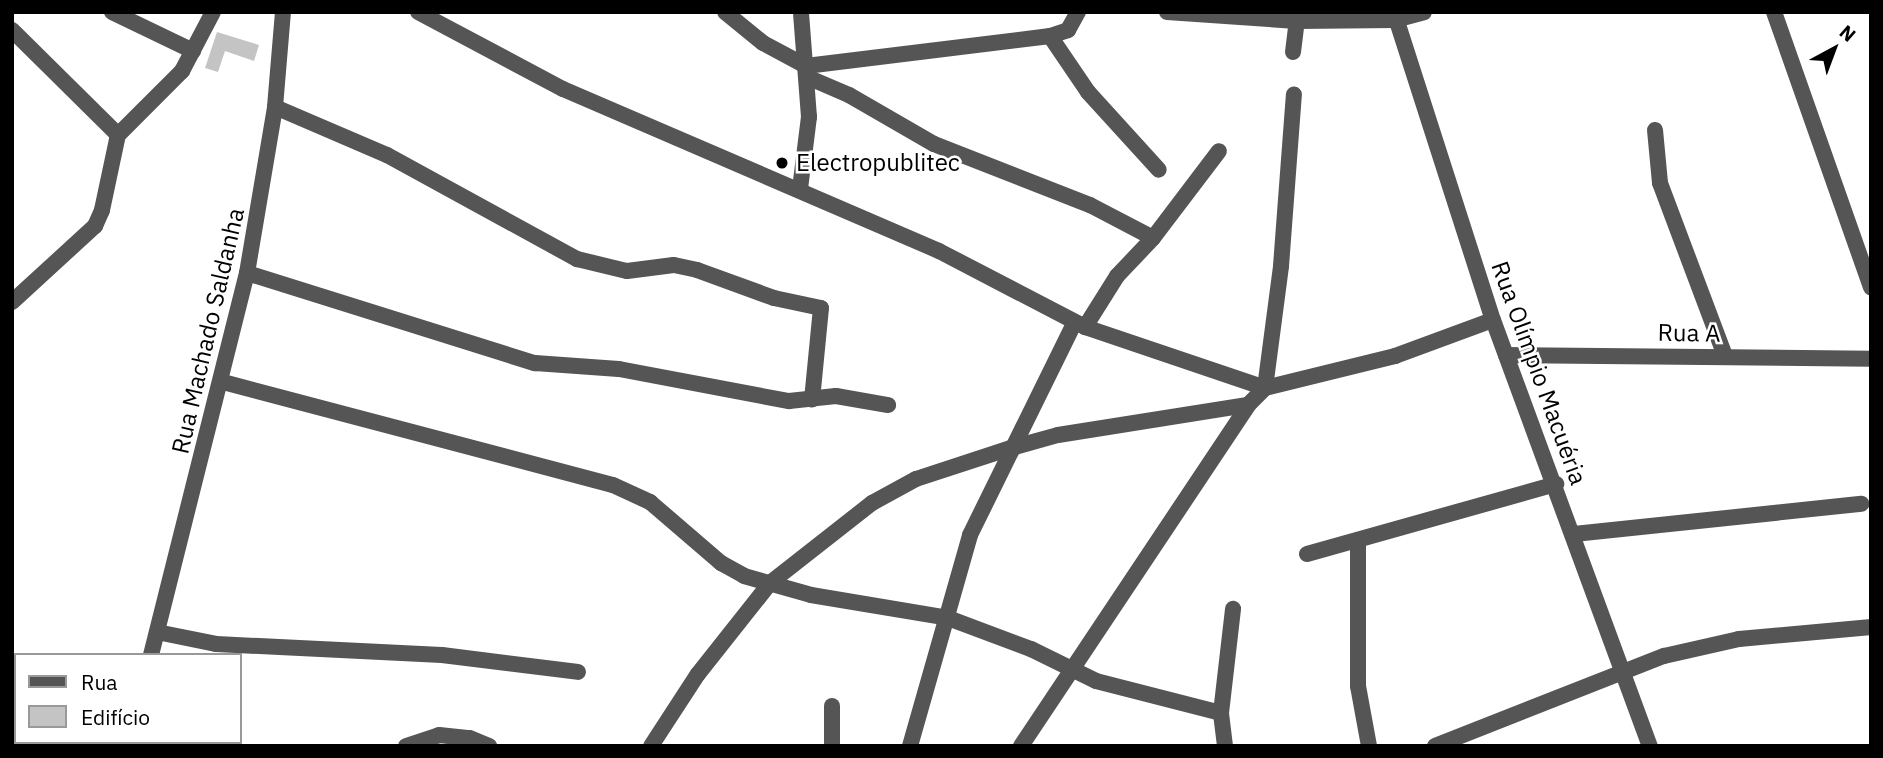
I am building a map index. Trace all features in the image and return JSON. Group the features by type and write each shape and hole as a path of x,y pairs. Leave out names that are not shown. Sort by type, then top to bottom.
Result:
{"street":[{"path":"111,12 193,51"},
{"path":"12,302 94,226 118,135 166,88 193,51 213,12"},
{"name":"Rua Machado Saldanha","path":"151,653 223,382 247,273 275,107 283,12"},
{"path":"418,12 563,89 940,251 1080,325 1265,388"},
{"path":"725,12 763,43 807,71 934,144 1090,205 1153,238"},
{"path":"800,189 810,117 801,12"},
{"path":"807,71 1050,36 1068,30 1079,12"},
{"path":"1167,12 1297,21 1424,12"},
{"path":"1774,12 1871,287"},
{"name":"Rua Olímpio Macuéria","path":"1394,16 1493,320 1556,484 1650,746"},
{"path":"1293,52 1297,21"},
{"path":"12,30 118,135"},
{"path":"1050,36 1088,92 1159,170"},
{"path":"1265,388 1281,266 1294,94"},
{"path":"275,107 387,155 577,259 627,271 674,265 697,270 774,298 821,308 812,400"},
{"path":"1655,130 1660,183 1725,356"},
{"path":"910,746 970,535 1011,448 1080,325 1117,276 1153,238 1219,151"},
{"path":"247,273 535,363 619,369 738,393 812,400 836,396 888,405"},
{"path":"1021,746 1248,405 1265,388 1395,356 1493,320"},
{"name":"Rua A","path":"1506,355 1871,359"},
{"path":"223,382 636,492 721,563 770,583 811,595 948,618 1133,693 1221,713"},
{"path":"651,746 698,674 770,583 872,503 916,479 1058,435 1248,405"},
{"path":"1307,554 1556,484"},
{"path":"1574,534 1861,504"},
{"path":"1358,540 1358,686 1368,746"},
{"path":"1225,746 1221,713 1233,609"},
{"path":"1435,746 1664,656 1739,639 1871,627"},
{"path":"157,632 216,644 442,655 579,672"},
{"path":"832,706 832,746"},
{"path":"406,746 439,735 470,738 489,746"}],"building":[{"path":"217,32 259,45 254,61 225,51 218,72 205,68"}],"place":[{"name":"Electropublitec","path":"782,163"}]}
